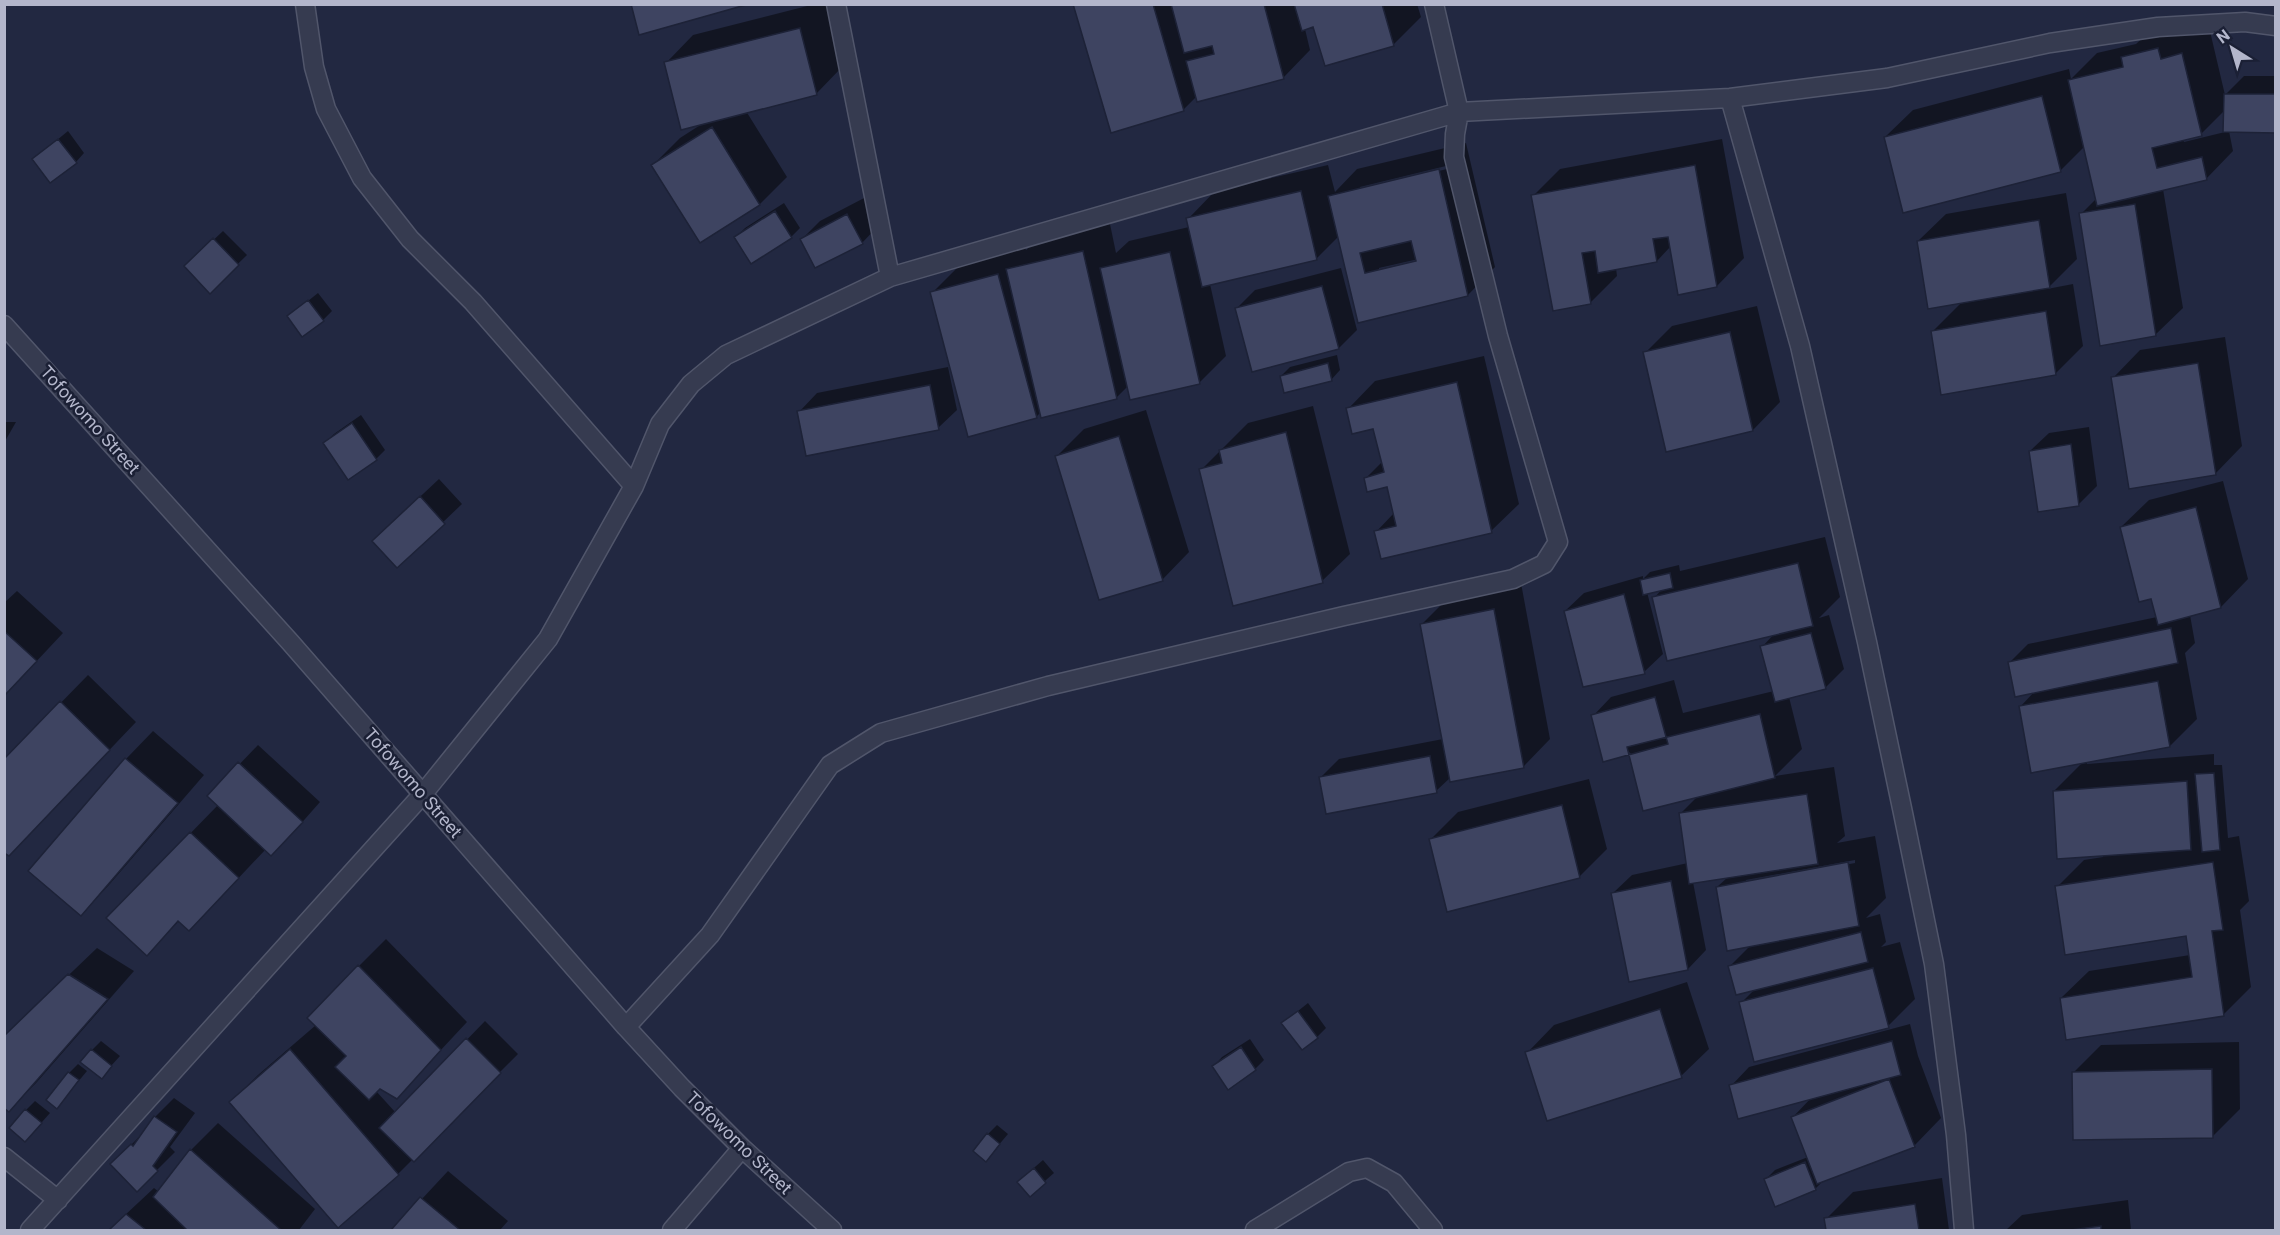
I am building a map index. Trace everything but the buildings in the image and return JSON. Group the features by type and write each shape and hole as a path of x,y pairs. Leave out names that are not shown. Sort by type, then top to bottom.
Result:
{"street":[{"path":"305,4 314,67 326,109 362,178 410,239 473,302 634,486"},
{"path":"836,4 890,278"},
{"path":"626,1027 710,934 830,765 881,733 1048,686 1344,616 1513,579 1544,564 1558,542 1498,336 1454,157 1459,112 1434,4"},
{"path":"30,1230 422,795 548,639 634,486 660,424 691,384 726,355 890,278 1459,112 1730,98 1887,78 2050,43 2158,27 2245,22 2276,26"},
{"path":"1730,98 1800,346 1908,836 1934,964 1956,1135 1964,1230"},
{"name":"Tofowomo Street","path":"4,325 290,642 626,1027 742,1148 832,1230"},
{"path":"672,1230 742,1148"},
{"path":"4,1157 58,1200"},
{"path":"1255,1230 1349,1172 1367,1168 1394,1183 1433,1230"}]}
